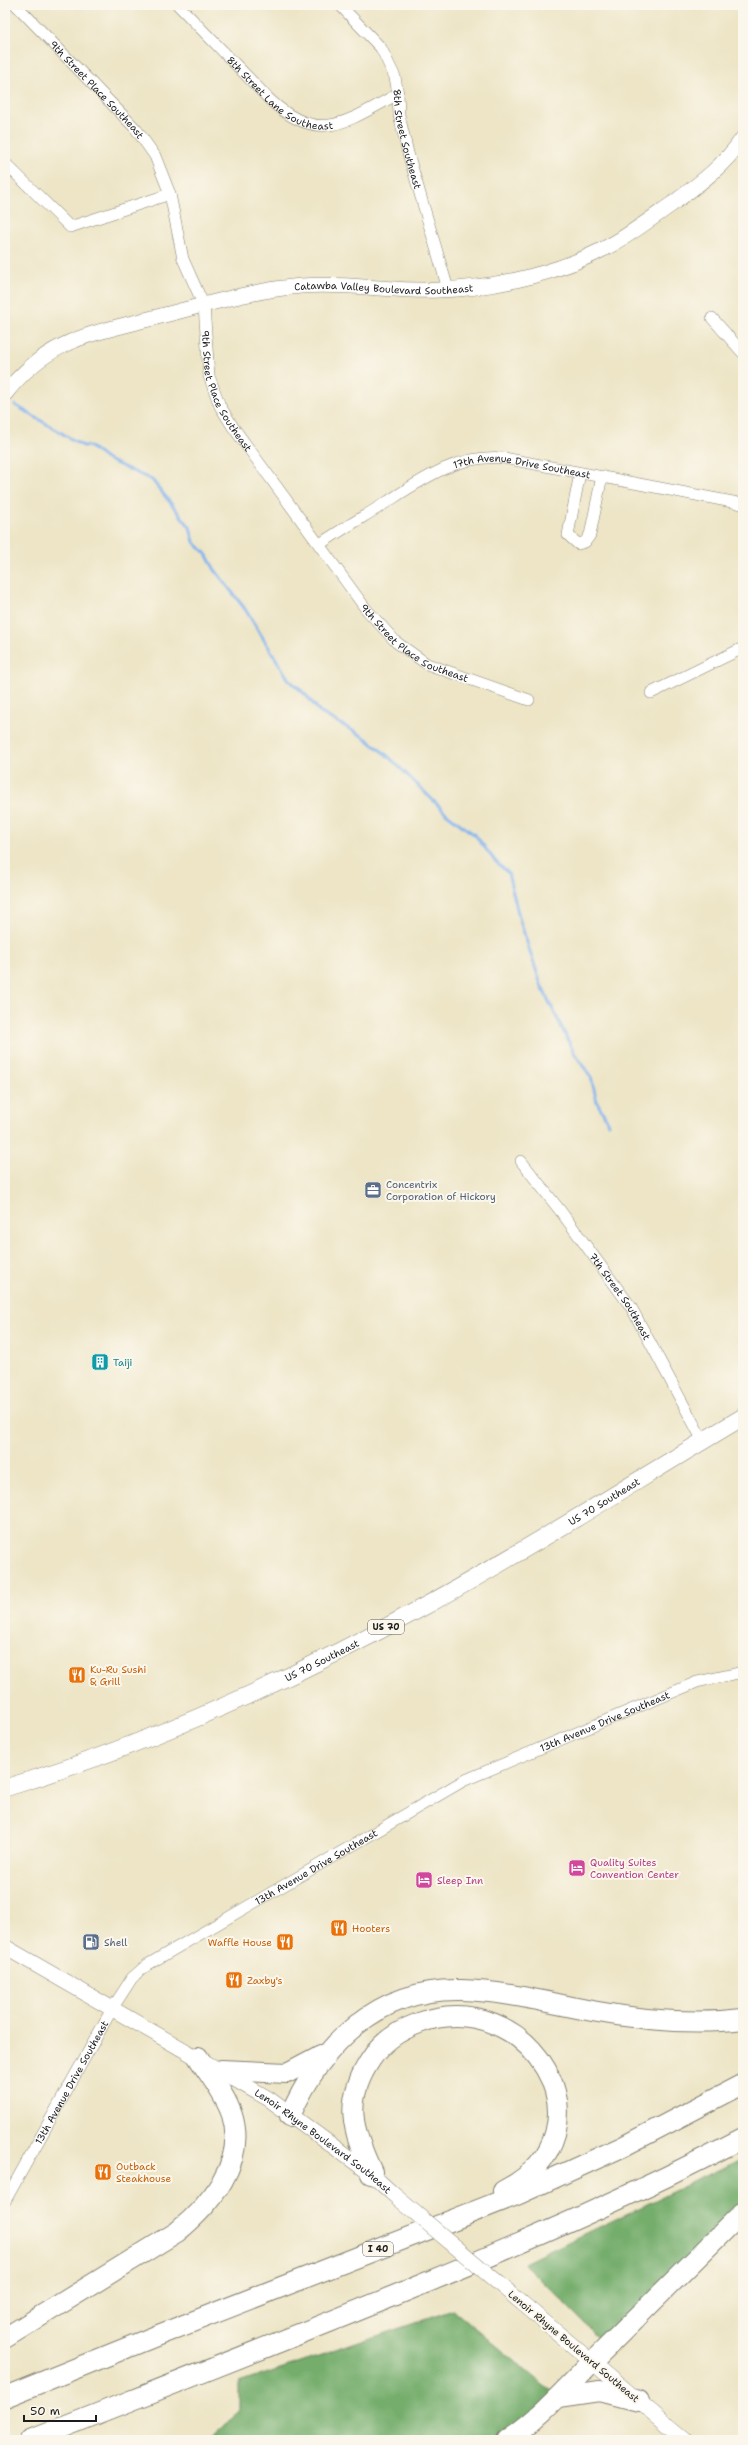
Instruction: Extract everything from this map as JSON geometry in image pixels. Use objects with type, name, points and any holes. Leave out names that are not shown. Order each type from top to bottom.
[{"type":"highway","points":[[221,2070],[287,2073],[312,2061],[336,2043],[361,2021],[384,2007],[422,1993],[449,1990],[498,1994],[645,2018],[699,2021],[743,2019]]},
{"type":"highway","points":[[370,2174],[372,2172],[362,2150],[352,2112],[357,2086],[373,2056],[398,2033],[431,2019],[467,2018],[482,2020],[504,2029],[533,2051],[550,2077],[559,2106],[556,2133],[543,2158],[524,2178],[452,2221]]},
{"type":"highway","points":[[290,2116],[311,2074],[336,2043]]},
{"type":"highway","points":[[5,2338],[177,2232],[195,2217],[213,2197],[229,2165],[234,2148],[234,2126],[228,2105],[198,2057]]},
{"type":"highway","name":"I 40","points":[[5,2397],[178,2327],[519,2194],[615,2150],[743,2084]]},
{"type":"highway","points":[[32,2440],[363,2308],[558,2228],[643,2189],[743,2138]]},
{"type":"highway","points":[[507,2440],[534,2420],[559,2397],[592,2362],[743,2212]]},
{"type":"highway","points":[[559,2397],[600,2391],[639,2401]]},
{"type":"main road","name":"Catawba Valley Boulevard Southeast","points":[[5,394],[30,367],[57,347],[92,333],[204,306],[272,290],[313,285],[448,289],[527,276],[597,252],[649,220],[703,181],[722,166],[743,138]]},
{"type":"main road","name":"US 70 Southeast","points":[[5,1788],[153,1736],[228,1705],[289,1676],[424,1607],[743,1417]]},
{"type":"main road","name":"Lenoir Rhyne Boulevard Southeast","points":[[5,1947],[269,2099],[370,2174],[685,2440]]},
{"type":"street","name":"9th Street Place Southeast","points":[[16,5],[136,130],[154,156],[170,194],[183,258],[204,306],[209,376],[220,406],[233,427],[320,544],[366,610],[405,649],[427,664],[529,700]]},
{"type":"street","name":"8th Street Lane Southeast","points":[[178,5],[270,100],[285,113],[302,123],[327,125],[339,124],[398,94]]},
{"type":"street","name":"8th Street Southeast","points":[[340,5],[381,48],[394,77],[398,94],[399,115],[408,152],[448,289]]},
{"type":"street","points":[[5,163],[70,227],[170,194]]},
{"type":"street","points":[[712,318],[743,354]]},
{"type":"street","name":"17th Avenue Drive Southeast","points":[[320,544],[427,476],[446,466],[468,459],[485,456],[504,458],[580,474],[602,476],[743,504]]},
{"type":"street","points":[[580,474],[568,535],[572,541],[578,544],[585,542],[590,535],[602,476]]},
{"type":"street","points":[[651,693],[743,648]]},
{"type":"street","name":"7th Street Southeast","points":[[521,1161],[562,1213],[628,1302],[703,1441]]},
{"type":"street","name":"13th Avenue Drive Southeast","points":[[5,2201],[112,2008],[132,1978],[147,1965],[463,1781],[697,1682],[743,1672]]},
{"type":"green space","points":[[743,2158],[743,2212],[603,2342],[524,2263]]},
{"type":"green space","points":[[453,2310],[559,2397],[507,2440],[211,2440],[239,2410],[239,2383]]},
{"type":"waterway","points":[[15,405],[83,446],[89,446],[106,459],[152,480],[190,527],[194,542],[206,554],[215,570],[245,609],[289,680],[305,694],[321,713],[364,737],[389,757],[447,814],[476,836],[495,861],[508,873],[520,921],[541,985],[573,1051],[591,1077],[597,1102],[609,1124]]},
{"type":"place","name":"Concentrix Corporation of Hickory","points":[[373,1190]]},
{"type":"place","name":"Taiji","points":[[100,1362]]},
{"type":"place","name":"Ku-Ru Sushi & Grill","points":[[77,1675]]},
{"type":"place","name":"Quality Suites Convention Center","points":[[577,1868]]},
{"type":"place","name":"Sleep Inn","points":[[424,1880]]},
{"type":"place","name":"Hooters","points":[[339,1928]]},
{"type":"place","name":"Shell","points":[[91,1942]]},
{"type":"place","name":"Waffle House","points":[[285,1942]]},
{"type":"place","name":"Zaxby's","points":[[234,1980]]},
{"type":"place","name":"Outback Steakhouse","points":[[103,2172]]}]
